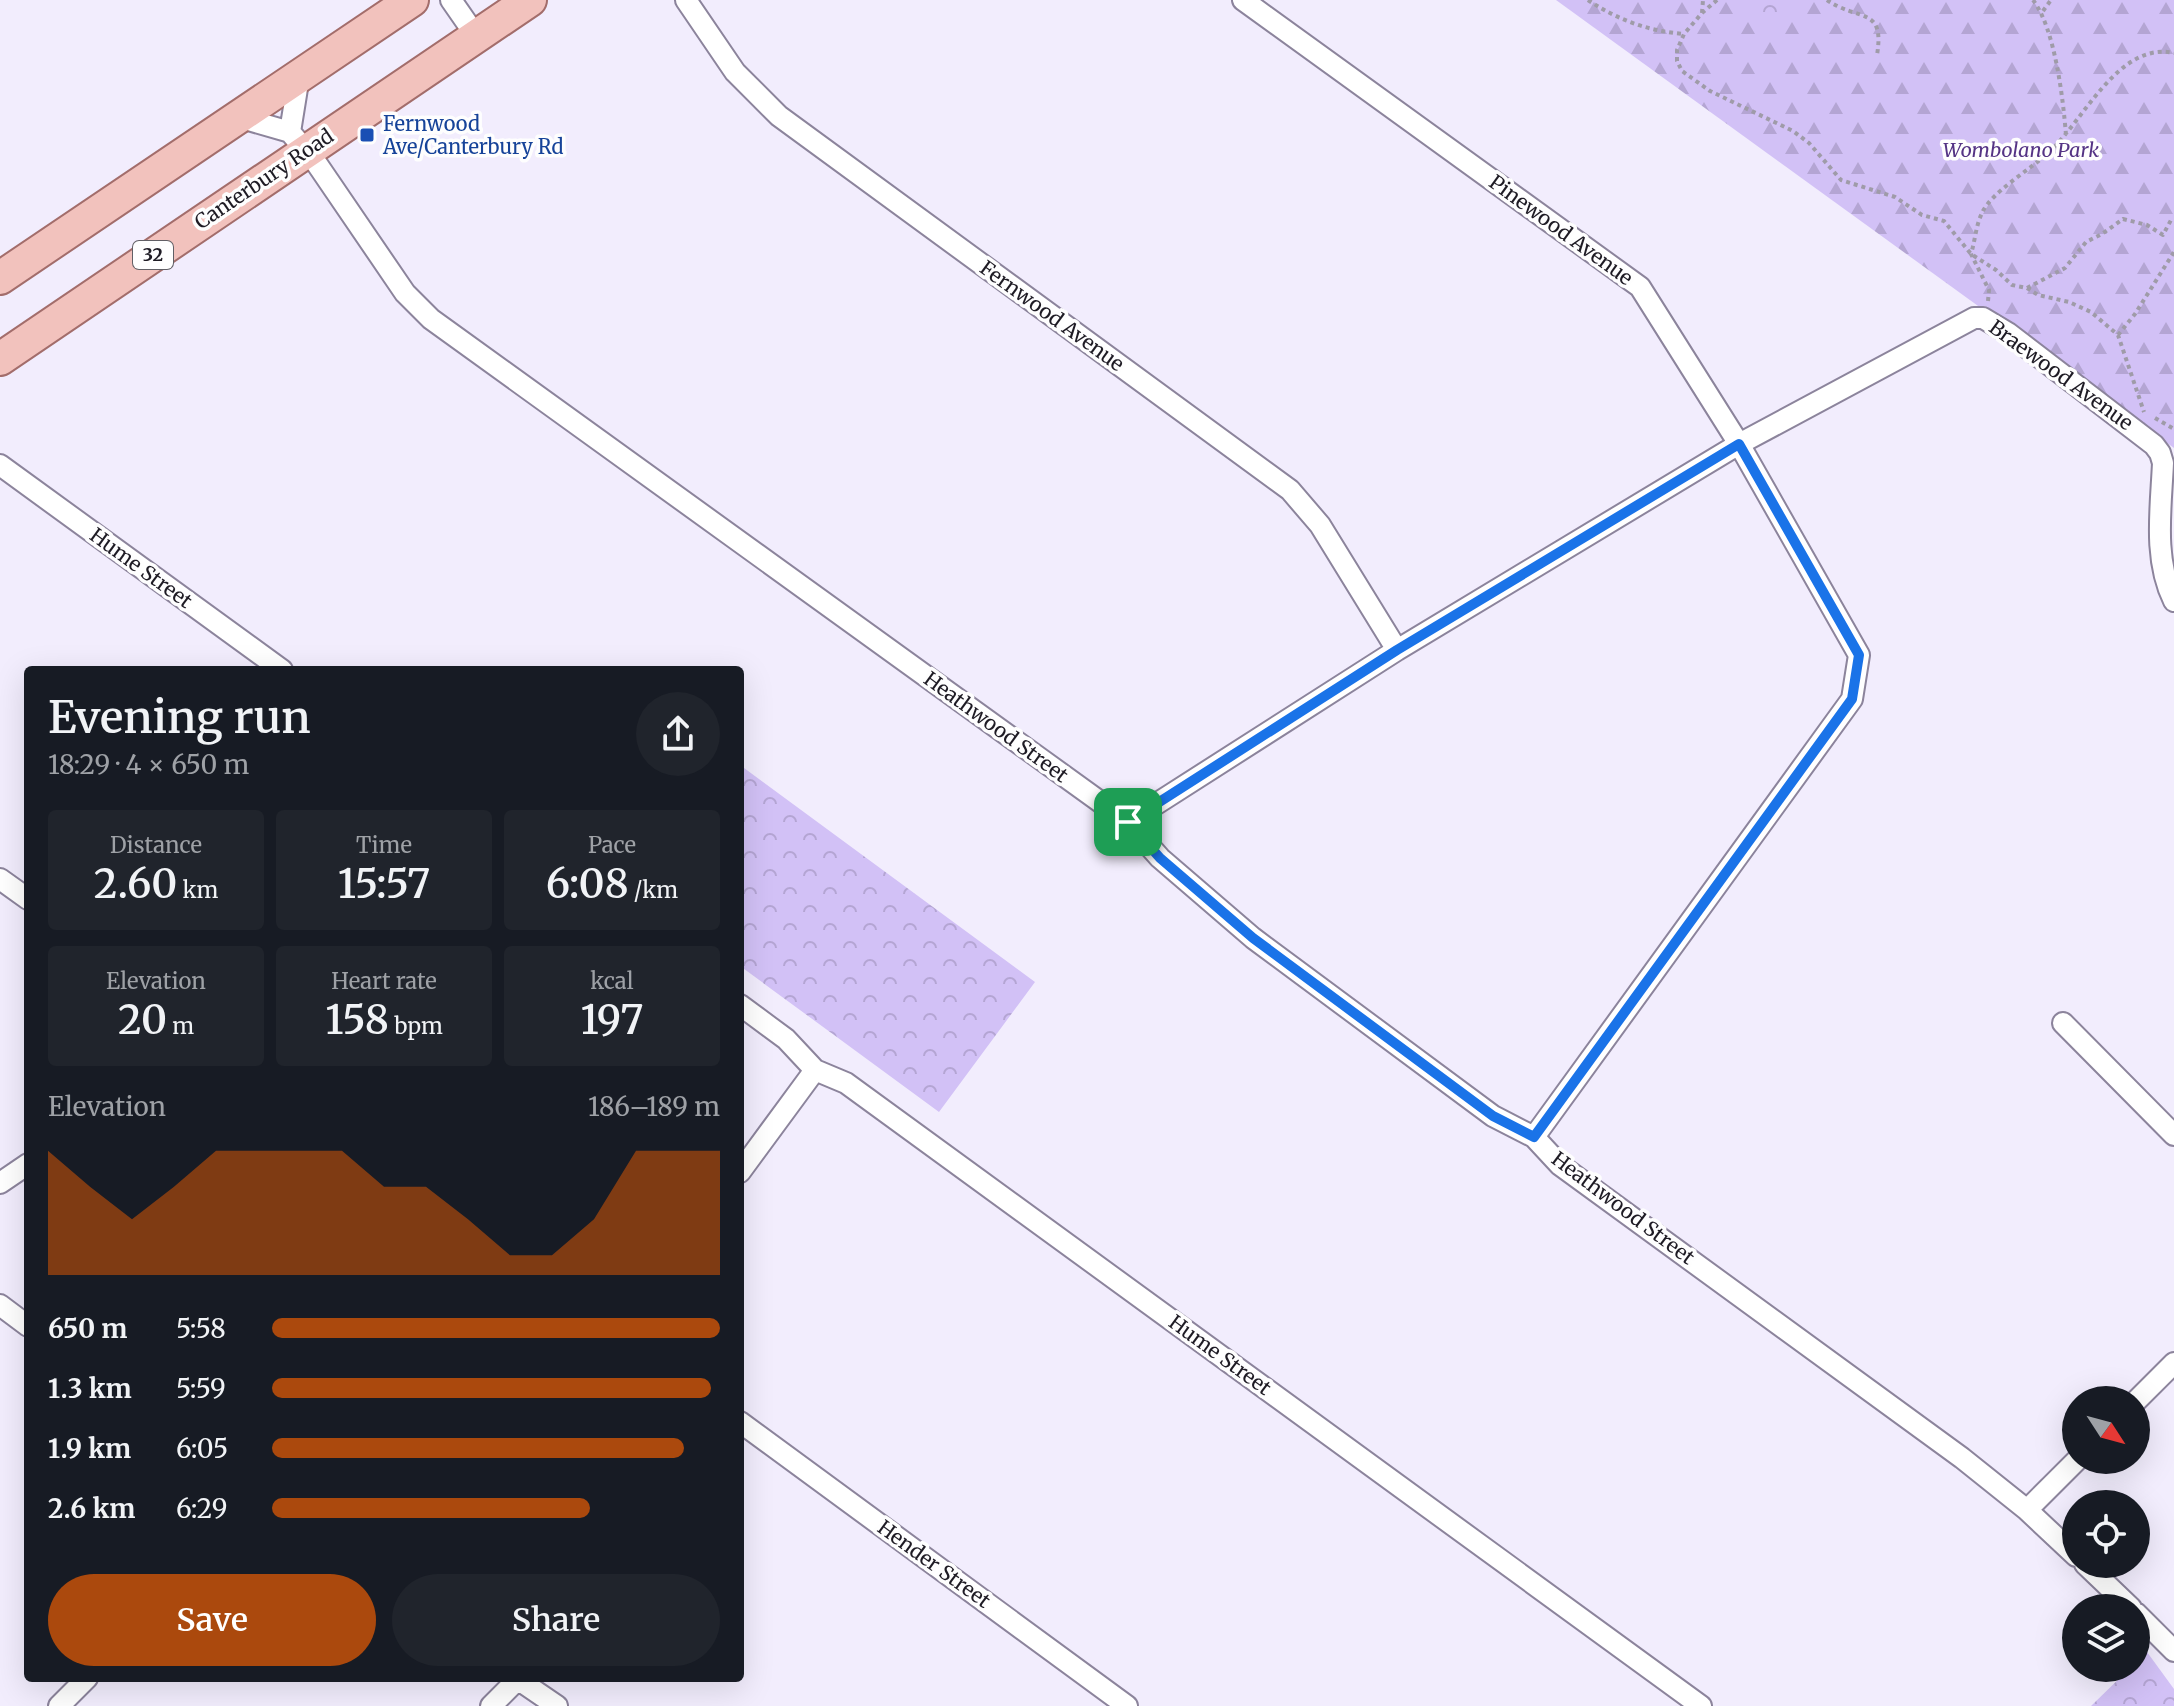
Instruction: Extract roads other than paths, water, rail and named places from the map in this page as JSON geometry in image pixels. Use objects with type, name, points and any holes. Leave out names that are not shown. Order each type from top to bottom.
[{"type":"main road","points":[[3,272],[412,0]]},
{"type":"main road","name":"Canterbury Road","points":[[0,359],[298,141],[476,36],[530,0]]},
{"type":"street","points":[[451,0],[476,36]]},
{"type":"street","name":"Fernwood Avenue","points":[[686,0],[735,72],[779,116],[1290,490],[1320,525],[1397,650]]},
{"type":"street","name":"Pinewood Avenue","points":[[1243,0],[1640,287],[1739,444],[1859,655],[1852,699],[1534,1137]]},
{"type":"street","points":[[238,117],[298,141],[299,76]]},
{"type":"street","name":"Heathwood Street","points":[[298,141],[405,293],[431,319],[1128,822],[1160,858],[1253,938],[1493,1116],[1534,1137],[1560,1165],[1962,1458],[2027,1510],[2062,1543]]},
{"type":"street","name":"Braewood Avenue","points":[[1128,822],[1397,650],[1739,444],[1974,318],[1983,318],[2008,333],[2154,445],[2160,453],[2163,463],[2162,562],[2174,601]]},
{"type":"street","name":"Hume Street","points":[[0,465],[276,666]]},
{"type":"street","points":[[0,879],[24,896]]},
{"type":"street","name":"Hume Street","points":[[744,1008],[786,1039],[815,1070],[846,1083],[1701,1706]]},
{"type":"street","points":[[2063,1023],[2174,1135]]},
{"type":"street","points":[[744,1167],[815,1070]]},
{"type":"street","points":[[0,1183],[24,1167]]},
{"type":"street","points":[[2,1309],[24,1323]]},
{"type":"street","points":[[2150,1387],[2174,1363]]},
{"type":"street","name":"Hender Street","points":[[744,1425],[1127,1706]]},
{"type":"street","points":[[2027,1510],[2063,1474]]},
{"type":"street","points":[[2100,1578],[2116,1594]]},
{"type":"street","points":[[2150,1627],[2174,1651]]},
{"type":"street","points":[[59,1706],[83,1682]]},
{"type":"street","points":[[491,1706],[514,1682]]},
{"type":"street","points":[[521,1682],[557,1706]]},
{"type":"place","name":"Fernwood Ave/Canterbury Rd","points":[[367,135]]},
{"type":"park label","name":"Wombolano Park","points":[[2021,150]]}]
